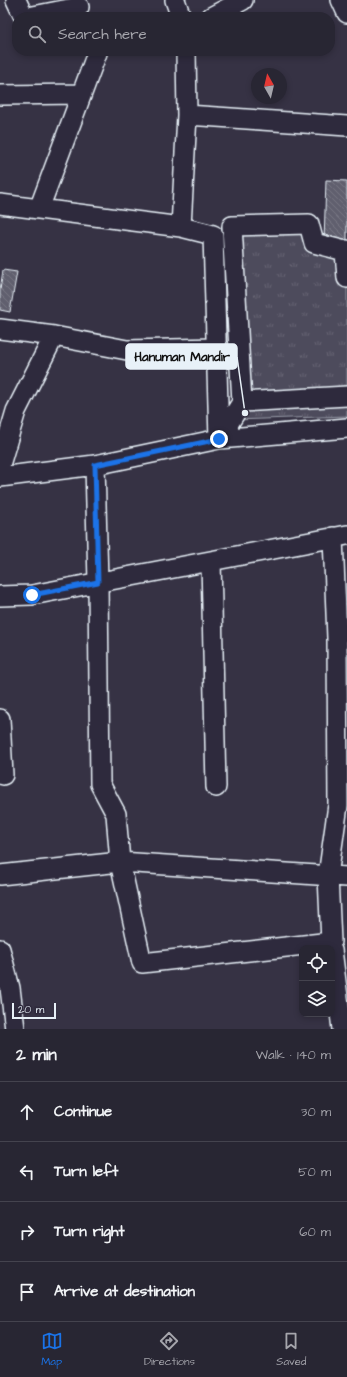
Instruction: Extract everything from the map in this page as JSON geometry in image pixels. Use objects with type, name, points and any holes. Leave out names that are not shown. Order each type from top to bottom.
[{"type":"street","points":[[16,0],[22,12]]},
{"type":"street","points":[[175,0],[179,12]]},
{"type":"street","points":[[220,12],[243,0]]},
{"type":"street","points":[[341,0],[347,13]]},
{"type":"street","points":[[60,12],[85,8]]},
{"type":"street","points":[[39,209],[96,56]]},
{"type":"street","points":[[181,227],[187,114],[186,56]]},
{"type":"street","points":[[0,95],[81,94]]},
{"type":"street","points":[[187,114],[347,126]]},
{"type":"street","points":[[0,204],[181,227],[213,235],[232,226],[309,224],[314,243],[346,251],[347,278]]},
{"type":"street","points":[[219,439],[242,402],[232,226]]},
{"type":"street","points":[[213,235],[219,439]]},
{"type":"street","points":[[0,329],[54,336],[126,350],[216,348]]},
{"type":"street","points":[[0,465],[16,411],[54,336]]},
{"type":"street","points":[[242,402],[347,396]]},
{"type":"street","points":[[0,477],[95,465],[219,439],[347,428]]},
{"type":"street","points":[[95,465],[100,784],[116,814],[120,862],[142,963],[299,950]]},
{"type":"street","points":[[0,596],[32,595],[340,536],[337,638],[338,805],[328,876],[332,945]]},
{"type":"street","points":[[211,561],[216,787]]},
{"type":"street","points":[[0,719],[3,775]]},
{"type":"street","points":[[0,875],[120,862],[347,877]]},
{"type":"street","points":[[0,950],[5,997],[15,1029]]},
{"type":"street","points":[[335,972],[342,1029]]},
{"type":"green space","points":[[227,217],[319,219],[318,240],[347,252],[347,416],[235,420]]},
{"type":"building","points":[[326,180],[347,181],[347,247],[324,242]]},
{"type":"building","points":[[3,270],[17,272],[10,312],[0,310],[0,290]]},
{"type":"place","name":"Hanuman Mandir","points":[[245,413]]},
{"type":"route","points":[[32,595],[98,582],[95,465],[219,439]]}]
